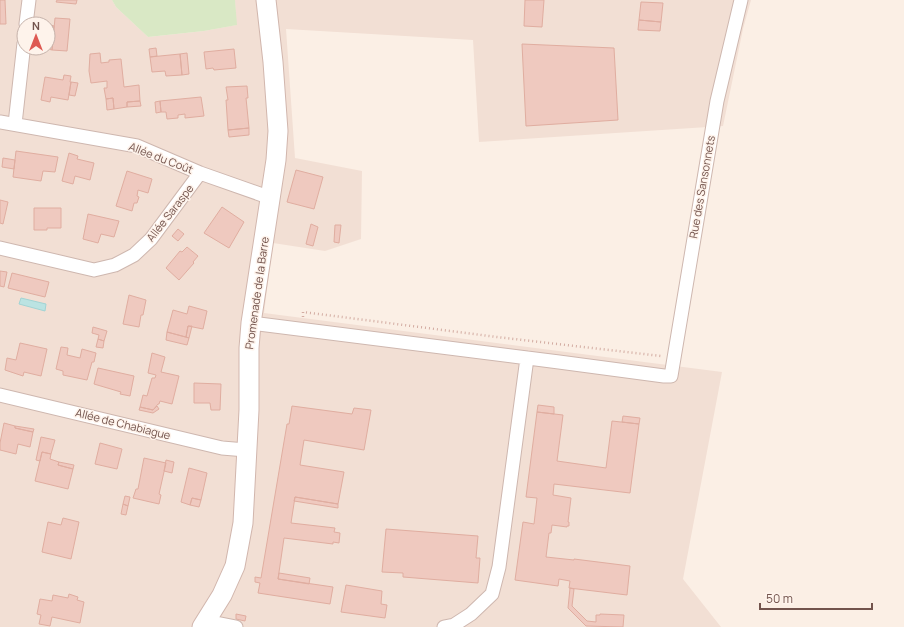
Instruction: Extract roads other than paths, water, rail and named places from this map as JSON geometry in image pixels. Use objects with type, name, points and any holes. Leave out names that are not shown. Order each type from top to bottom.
[{"type":"main road","name":"Promenade de la Barre","points":[[204,624],[222,595],[235,566],[243,523],[249,410],[249,348],[276,160],[278,120],[274,62],[266,0]]},
{"type":"street","points":[[27,16],[29,0]]},
{"type":"street","name":"Rue des Sansonnets","points":[[527,358],[666,376],[717,101],[741,0]]},
{"type":"street","points":[[15,124],[23,56]]},
{"type":"street","name":"Allée du Coût","points":[[0,122],[137,146],[200,173],[271,198]]},
{"type":"street","name":"Allée Saraspe","points":[[0,248],[94,270],[116,265],[134,255],[151,239],[200,173]]},
{"type":"street","points":[[252,323],[527,358],[499,567],[492,594],[466,617],[454,625],[444,627]]},
{"type":"street","name":"Allée de Chabiague","points":[[0,395],[222,448],[246,450]]},
{"type":"street","points":[[204,624],[236,627]]},
{"type":"water","points":[[21,298],[46,304],[45,311],[19,304]]}]
